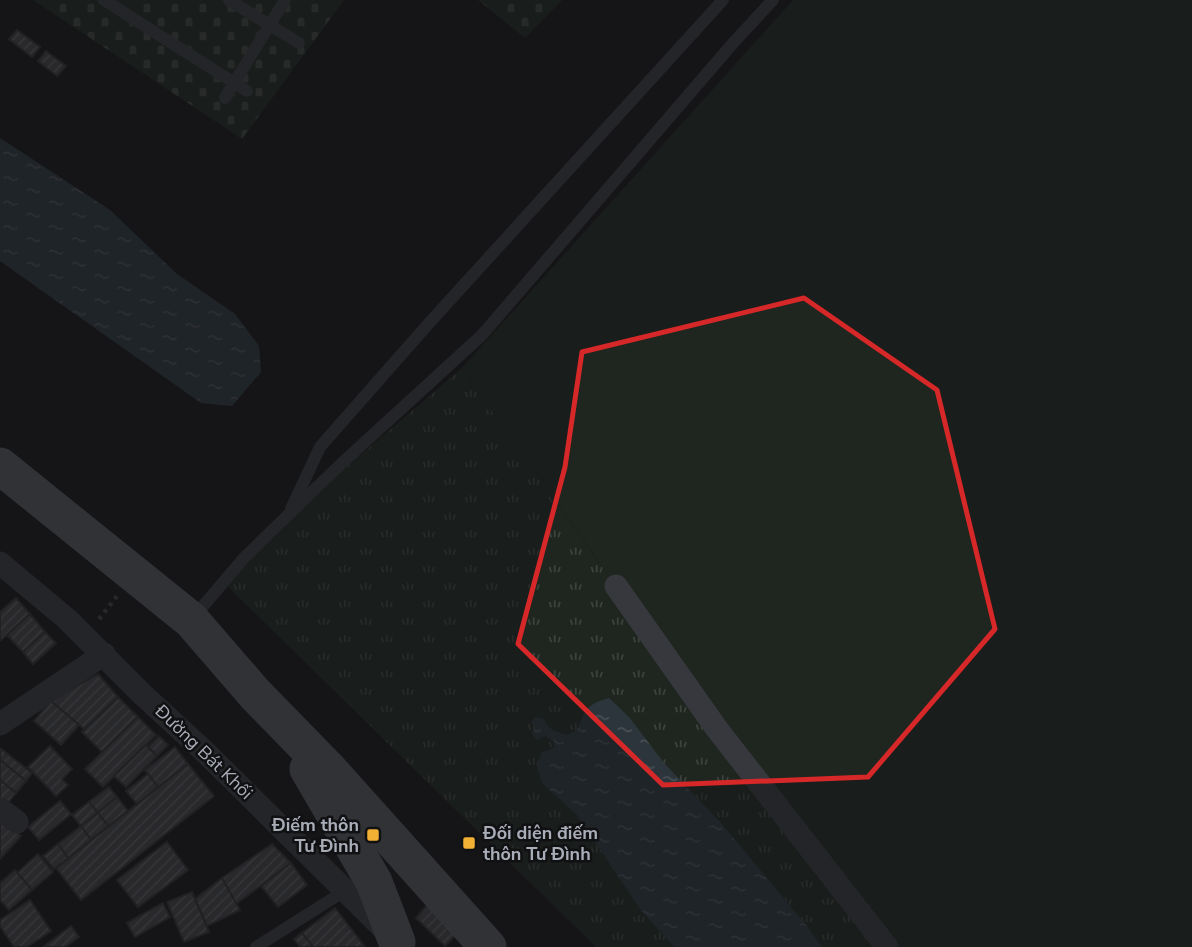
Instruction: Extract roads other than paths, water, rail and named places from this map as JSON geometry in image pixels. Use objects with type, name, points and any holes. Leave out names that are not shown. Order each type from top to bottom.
[{"type":"main road","points":[[0,466],[191,620],[488,947]]},
{"type":"main road","points":[[256,694],[298,752],[373,882],[400,944]]},
{"type":"street","name":"Đường Bát Khối","points":[[0,563],[104,654],[400,944]]},
{"type":"street","points":[[616,586],[717,729],[887,947]]},
{"type":"street","points":[[0,724],[104,654]]},
{"type":"lane","points":[[104,0],[247,91]]},
{"type":"lane","points":[[229,0],[299,43]]},
{"type":"lane","points":[[225,98],[285,0]]},
{"type":"lane","points":[[191,620],[244,558],[341,464],[482,335],[773,0]]},
{"type":"lane","points":[[288,516],[320,447],[719,2]]},
{"type":"lane","points":[[256,947],[346,890]]},
{"type":"water","points":[[0,138],[110,210],[177,274],[235,314],[259,346],[261,372],[232,406],[201,403],[0,261]]},
{"type":"water","points":[[609,698],[629,717],[664,763],[721,823],[822,947],[674,947],[640,909],[577,815],[542,783],[537,766],[542,752],[554,748],[554,741],[545,736],[536,740],[532,733],[535,728],[531,722],[535,717],[544,719],[556,732],[567,735],[577,730],[591,705]]},
{"type":"place","name":"Điếm thôn Tư Đình","points":[[373,835]]},
{"type":"place","name":"Đối diện điếm thôn Tư Đình","points":[[469,843]]}]
